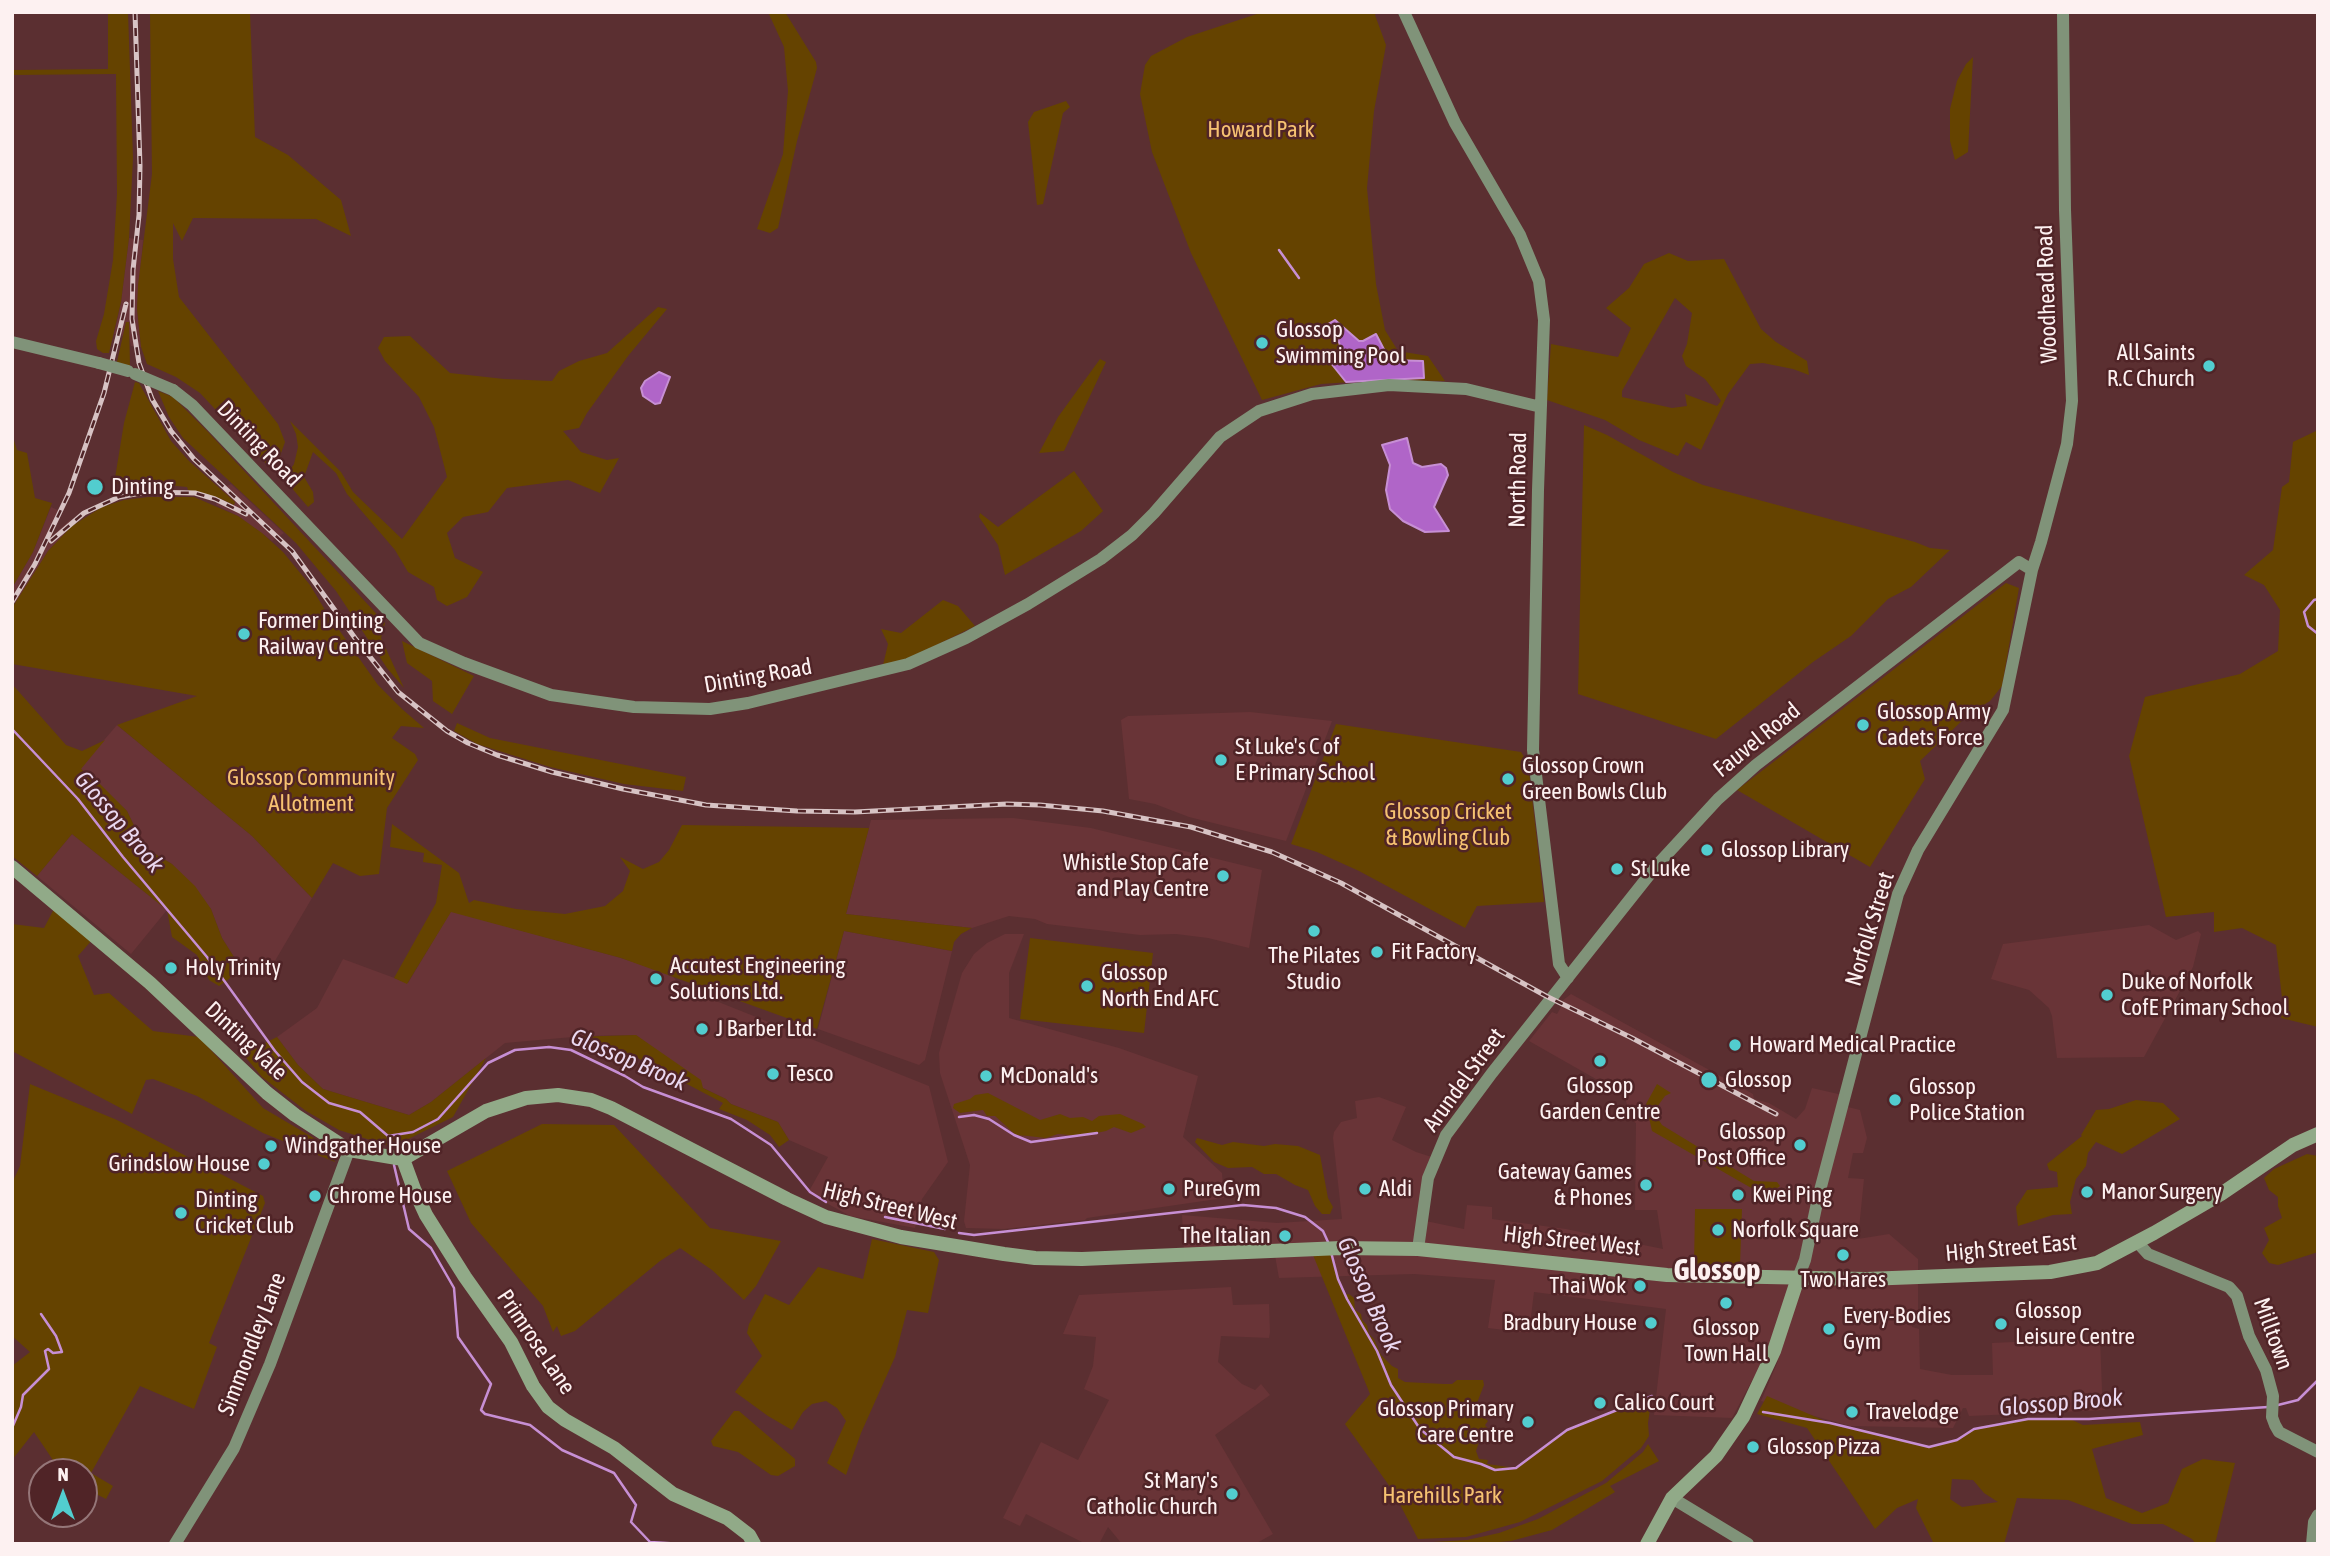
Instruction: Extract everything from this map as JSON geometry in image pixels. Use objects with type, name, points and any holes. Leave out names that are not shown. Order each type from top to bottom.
[{"type":"main road","name":"Dinting Vale","points":[[12,867],[150,982],[267,1093],[295,1115],[349,1150],[403,1159]]},
{"type":"main road","name":"High Street West","points":[[403,1159],[498,1106],[545,1096],[574,1097],[611,1108],[802,1207],[834,1219],[901,1237],[1014,1255],[1054,1259],[1341,1248],[1419,1249],[1667,1275],[1798,1278]]},
{"type":"main road","name":"High Street East","points":[[1798,1278],[1913,1278],[2050,1272],[2097,1263],[2221,1194],[2293,1145],[2318,1134]]},
{"type":"main road","name":"Primrose Lane","points":[[403,1159],[426,1216],[511,1342],[533,1386],[548,1407],[614,1448],[673,1494],[727,1518],[749,1535],[754,1544]]},
{"type":"main road","points":[[1647,1544],[1672,1498],[1716,1456],[1743,1417],[1774,1351],[1798,1278]]},
{"type":"street","name":"North Road","points":[[1404,12],[1455,122],[1520,235],[1539,281],[1544,320],[1534,750],[1559,964],[1564,984]]},
{"type":"street","name":"Woodhead Road","points":[[2032,570],[2067,444],[2071,401],[2063,12]]},
{"type":"street","name":"Dinting Road","points":[[12,342],[99,363],[173,390],[192,405],[419,643],[464,663],[551,695],[634,707],[710,709],[748,704],[908,664],[965,638],[1039,598],[1101,559],[1132,535],[1154,513],[1220,437],[1259,411],[1312,394],[1390,385],[1466,388],[1541,407]]},
{"type":"street","name":"Fauvel Road","points":[[1564,984],[1658,864],[1718,799],[1756,765],[2019,562],[2032,570]]},
{"type":"street","name":"Norfolk Street","points":[[1798,1278],[1898,894],[1918,850],[2003,710],[2032,570]]},
{"type":"street","name":"Arundel Street","points":[[1419,1249],[1428,1178],[1446,1135],[1564,984]]},
{"type":"street","name":"Simmondley Lane","points":[[175,1544],[234,1448],[270,1364],[349,1150]]},
{"type":"street","name":"Milltown","points":[[2138,1242],[2141,1249],[2148,1254],[2229,1287],[2237,1296],[2249,1336],[2266,1370],[2273,1396],[2272,1412],[2279,1432],[2318,1452]]},
{"type":"street","points":[[1672,1498],[1748,1544]]},
{"type":"street","points":[[2312,1544],[2314,1522],[2318,1515]]},
{"type":"shaded area","points":[[129,238],[143,240],[137,309],[141,347],[131,346],[126,322],[123,336],[114,334]]},
{"type":"shaded area","points":[[1335,320],[1359,341],[1376,334],[1389,359],[1423,361],[1424,378],[1346,382],[1330,362],[1341,357],[1342,352],[1338,339],[1328,324]]},
{"type":"shaded area","points":[[659,372],[670,377],[660,403],[655,404],[643,396],[641,388],[645,381]]},
{"type":"shaded area","points":[[1407,438],[1413,463],[1422,467],[1441,464],[1446,468],[1448,475],[1434,507],[1449,531],[1425,532],[1403,521],[1390,509],[1386,490],[1390,465],[1382,445]]},
{"type":"shaded area","points":[[231,484],[284,533],[272,541],[238,516],[216,505],[219,498],[234,505],[235,502],[221,489]]},
{"type":"shaded area","points":[[51,507],[62,512],[51,537],[70,520],[74,524],[48,551],[17,601],[12,597],[12,588],[33,552]]},
{"type":"shaded area","name":"St Luke's C of E Primary School","points":[[1250,712],[1332,721],[1286,841],[1129,799],[1121,720],[1128,716]]},
{"type":"shaded area","points":[[117,725],[252,836],[312,898],[269,971],[234,973],[239,965],[222,938],[211,909],[172,864],[145,848],[127,811],[80,768]]},
{"type":"shaded area","points":[[1013,818],[1091,828],[1262,870],[1249,948],[1208,938],[1176,934],[1140,935],[1047,924],[1035,919],[1009,916],[972,928],[846,914],[871,820]]},
{"type":"shaded area","points":[[72,834],[167,910],[131,954],[37,876]]},
{"type":"shaded area","points":[[451,911],[621,958],[672,975],[681,987],[929,1086],[948,1162],[922,1199],[915,1228],[850,1216],[808,1193],[828,1157],[789,1140],[778,1122],[731,1104],[703,1088],[636,1035],[584,1036],[505,1043],[431,1102],[409,1115],[323,1089],[298,1065],[277,1037],[317,1008],[343,959],[408,983]]},
{"type":"shaded area","name":"Duke of Norfolk CofE Primary School","points":[[2149,925],[2176,940],[2198,931],[2201,934],[2193,967],[2144,1057],[2057,1058],[2049,1008],[2029,990],[1991,979],[2003,944]]},
{"type":"shaded area","points":[[844,931],[952,951],[925,1060],[919,1065],[818,1029]]},
{"type":"shaded area","points":[[1005,934],[1024,934],[1009,973],[1009,1018],[1119,1048],[1198,1076],[1183,1137],[1222,1173],[1224,1198],[1085,1220],[1004,1229],[966,1228],[964,1221],[970,1165],[940,1073],[939,1053],[962,973],[974,954],[987,943]]},
{"type":"shaded area","points":[[1571,994],[1753,1094],[1754,1099],[1769,1103],[1796,1119],[1805,1109],[1812,1088],[1847,1096],[1844,1106],[1860,1110],[1867,1138],[1863,1153],[1853,1153],[1848,1178],[1864,1179],[1858,1239],[1889,1234],[1918,1259],[1918,1310],[1911,1311],[1912,1327],[1919,1329],[1920,1369],[1952,1375],[1993,1375],[1992,1343],[2100,1338],[2105,1410],[1969,1416],[1966,1408],[1963,1408],[1953,1428],[1850,1426],[1761,1401],[1778,1361],[1765,1356],[1732,1418],[1654,1415],[1666,1309],[1534,1292],[1529,1333],[1488,1328],[1495,1280],[1414,1274],[1279,1278],[1274,1250],[1184,1252],[1182,1215],[1277,1223],[1342,1219],[1334,1132],[1341,1122],[1357,1118],[1355,1101],[1379,1097],[1406,1107],[1392,1140],[1435,1158],[1421,1220],[1464,1229],[1467,1205],[1492,1207],[1492,1219],[1566,1229],[1663,1249],[1657,1210],[1635,1210],[1636,1123],[1628,1118],[1630,1114],[1624,1095],[1529,1041],[1552,1012],[1557,1014],[1564,1002],[1562,1001]]},
{"type":"shaded area","points":[[1231,1287],[1233,1305],[1269,1304],[1269,1338],[1221,1336],[1218,1362],[1242,1384],[1255,1390],[1261,1384],[1270,1395],[1215,1435],[1273,1534],[1255,1544],[1122,1544],[1108,1527],[1099,1544],[1086,1544],[1026,1514],[1020,1526],[1003,1518],[1041,1442],[1078,1460],[1109,1400],[1084,1389],[1093,1366],[1096,1337],[1063,1334],[1079,1295]]},
{"type":"green space","points":[[108,12],[128,12],[133,158],[129,238],[121,302],[109,353],[103,353],[97,349],[96,341],[104,314],[113,260],[117,194],[116,74],[12,75],[12,70],[108,69]]},
{"type":"green space","points":[[150,12],[250,12],[255,137],[288,155],[341,200],[351,236],[316,219],[193,218],[182,241],[173,223],[173,259],[179,297],[278,424],[285,442],[280,456],[270,468],[200,393],[176,377],[147,364],[141,347],[137,309],[138,285],[152,174]]},
{"type":"green space","points":[[768,12],[785,12],[816,62],[817,68],[797,141],[778,228],[770,233],[757,229],[783,154],[788,91],[784,47]]},
{"type":"green space","name":"Howard Park","points":[[1263,12],[1377,12],[1375,15],[1386,45],[1374,111],[1367,188],[1376,284],[1385,330],[1398,351],[1428,356],[1445,381],[1379,380],[1321,384],[1262,400],[1191,253],[1152,152],[1140,94],[1145,65],[1151,56],[1187,37]]},
{"type":"green space","points":[[1973,57],[1968,152],[1955,160],[1950,141],[1950,109],[1957,81]]},
{"type":"green space","points":[[1066,101],[1070,107],[1063,113],[1043,204],[1037,205],[1028,122],[1034,112]]},
{"type":"green space","points":[[1669,253],[1688,261],[1724,259],[1761,329],[1776,342],[1807,361],[1809,375],[1763,363],[1750,364],[1728,394],[1701,450],[1686,442],[1678,456],[1639,440],[1605,420],[1547,400],[1551,344],[1618,357],[1631,328],[1606,308],[1629,288],[1644,264]],"holes":[[[1675,298],[1692,313],[1687,344],[1682,356],[1686,366],[1705,379],[1715,392],[1721,401],[1717,406],[1685,394],[1687,406],[1672,408],[1622,397],[1622,391]]]},
{"type":"green space","points":[[658,307],[667,309],[628,356],[579,428],[563,431],[581,452],[607,460],[619,458],[600,493],[568,480],[507,488],[488,512],[463,517],[447,533],[455,558],[483,572],[467,597],[447,606],[437,600],[434,587],[408,572],[395,550],[347,494],[336,473],[313,452],[304,477],[313,492],[314,502],[308,507],[284,479],[294,464],[298,447],[290,421],[341,472],[353,492],[402,539],[447,477],[434,427],[419,397],[385,361],[378,348],[384,337],[410,336],[450,373],[552,381],[559,371],[579,361],[607,353]]},
{"type":"green space","points":[[126,322],[129,322],[130,366],[117,362]]},
{"type":"green space","points":[[1100,359],[1106,362],[1064,451],[1039,453],[1058,417]]},
{"type":"green space","points":[[135,382],[139,383],[171,441],[235,502],[234,505],[188,490],[187,487],[167,485],[125,489],[124,483],[114,484],[124,423]]},
{"type":"green space","points":[[158,391],[173,397],[208,432],[385,623],[381,638],[404,688],[387,668],[336,591],[296,543],[183,438],[169,417]]},
{"type":"green space","points":[[1584,425],[1703,485],[1930,548],[1950,550],[1911,587],[1888,599],[1851,636],[1813,662],[1716,739],[1578,694]]},
{"type":"green space","points":[[2318,430],[2318,1027],[2281,1018],[2283,1007],[2276,945],[2242,928],[2214,932],[2214,912],[2166,917],[2129,756],[2145,697],[2240,674],[2278,651],[2280,610],[2264,585],[2244,575],[2273,550],[2282,487],[2289,482],[2293,442]]},
{"type":"green space","points":[[12,434],[17,450],[27,453],[35,498],[52,503],[33,552],[12,588]]},
{"type":"green space","points":[[1074,471],[1103,511],[1081,531],[1005,575],[998,545],[979,517],[980,513],[998,527]]},
{"type":"green space","name":"Glossop Community Allotment","points":[[194,497],[238,516],[262,533],[283,552],[310,585],[378,685],[424,728],[401,726],[392,738],[415,754],[418,760],[387,808],[379,874],[360,876],[333,863],[312,898],[252,836],[117,725],[197,696],[12,664],[12,608],[48,551],[72,526],[102,507],[124,500]]},
{"type":"green space","points":[[2006,583],[2019,588],[2002,686],[1990,701],[1969,714],[1920,761],[1925,779],[1870,867],[1737,790]]},
{"type":"green space","points":[[943,600],[958,606],[975,626],[908,659],[883,665],[888,644],[881,629],[901,633]]},
{"type":"green space","points":[[402,641],[474,676],[452,714],[433,701],[432,681],[407,663]]},
{"type":"green space","points":[[12,684],[66,745],[82,751],[105,740],[81,769],[127,811],[145,848],[172,864],[195,886],[211,909],[222,938],[239,965],[229,979],[219,986],[209,980],[197,955],[172,937],[167,910],[72,834],[37,876],[12,856]]},
{"type":"green space","points":[[457,723],[490,738],[686,777],[683,791],[624,784],[550,767],[477,744],[454,731]]},
{"type":"green space","name":"Glossop Cricket & Bowling Club","points":[[1336,724],[1521,752],[1528,763],[1544,902],[1477,906],[1465,928],[1359,871],[1317,852],[1291,844]]},
{"type":"green space","points":[[392,824],[459,873],[469,903],[474,900],[516,909],[565,914],[605,906],[623,891],[630,871],[620,857],[643,869],[659,862],[669,850],[682,825],[869,828],[846,914],[972,928],[954,942],[952,951],[844,931],[817,1029],[621,958],[451,912],[407,984],[394,978],[436,903],[442,865],[423,862],[424,853],[390,847]]},
{"type":"green space","points":[[55,907],[93,939],[78,956],[94,995],[109,993],[153,1031],[199,1037],[263,1108],[329,1147],[335,1162],[263,1133],[197,1096],[153,1079],[146,1080],[132,1114],[12,1051],[12,924],[44,928]]},
{"type":"green space","name":"Glossop North End AFC","points":[[1030,938],[1153,953],[1144,1033],[1020,1019]]},
{"type":"green space","points":[[636,1035],[701,1080],[703,1088],[731,1104],[778,1122],[789,1140],[779,1147],[770,1135],[747,1120],[719,1109],[723,1103],[628,1053],[600,1055],[570,1037]]},
{"type":"green space","points":[[277,1037],[298,1065],[323,1089],[409,1115],[431,1102],[486,1058],[453,1117],[392,1147],[339,1130],[306,1111],[262,1077],[243,1054]]},
{"type":"green space","points":[[30,1084],[117,1120],[263,1196],[265,1203],[209,1343],[217,1347],[194,1409],[140,1386],[98,1461],[98,1458],[52,1458],[34,1432],[12,1460],[12,1366],[30,1352],[12,1336],[12,1183],[20,1166]]},
{"type":"green space","points":[[1657,1084],[1671,1093],[1665,1096],[1657,1107],[1658,1119],[1662,1125],[1754,1181],[1777,1182],[1780,1186],[1767,1196],[1760,1193],[1652,1131],[1646,1104]]},
{"type":"green space","points":[[988,1093],[1040,1120],[1060,1114],[1092,1121],[1099,1116],[1120,1114],[1146,1127],[1131,1133],[1114,1127],[1081,1136],[1058,1134],[1046,1138],[1016,1135],[995,1116],[987,1116],[983,1110],[960,1113],[953,1108],[954,1104],[975,1095]]},
{"type":"green space","points":[[2136,1100],[2163,1103],[2180,1119],[2122,1154],[2096,1142],[2088,1153],[2086,1166],[2076,1179],[2070,1202],[2072,1214],[2053,1215],[2018,1226],[2016,1207],[2027,1190],[2058,1187],[2057,1172],[2049,1170],[2047,1164],[2082,1136],[2096,1110],[2109,1109]]},
{"type":"green space","points":[[542,1124],[614,1125],[710,1228],[781,1241],[756,1286],[744,1300],[712,1270],[680,1248],[660,1261],[575,1331],[561,1336],[557,1326],[553,1332],[543,1306],[471,1223],[447,1171]]},
{"type":"green space","points":[[1197,1138],[1222,1145],[1233,1142],[1298,1146],[1320,1155],[1328,1198],[1333,1207],[1330,1214],[1322,1214],[1308,1190],[1276,1174],[1264,1174],[1252,1167],[1228,1168],[1214,1162],[1195,1142]]},
{"type":"green space","points":[[2307,1154],[2318,1156],[2318,1252],[2278,1265],[2269,1263],[2262,1253],[2269,1240],[2264,1228],[2282,1218],[2278,1197],[2269,1190],[2264,1178],[2274,1169]]},
{"type":"green space","name":"Norfolk Square","points":[[1695,1209],[1742,1209],[1740,1265],[1694,1265]]},
{"type":"green space","points":[[872,1239],[934,1252],[939,1260],[928,1313],[907,1310],[895,1357],[861,1433],[846,1475],[827,1463],[846,1421],[837,1408],[826,1401],[812,1404],[803,1412],[792,1430],[735,1392],[762,1356],[747,1333],[765,1294],[789,1305],[818,1267],[863,1279]]},
{"type":"green space","name":"Harehills Park","points":[[1331,1254],[1345,1295],[1349,1294],[1354,1298],[1355,1310],[1361,1314],[1381,1355],[1398,1369],[1398,1378],[1405,1382],[1444,1384],[1452,1384],[1457,1380],[1483,1380],[1484,1385],[1477,1403],[1479,1413],[1488,1421],[1485,1425],[1489,1430],[1486,1438],[1479,1442],[1476,1451],[1479,1459],[1488,1460],[1487,1464],[1516,1468],[1567,1430],[1652,1396],[1649,1436],[1641,1448],[1602,1481],[1520,1522],[1466,1537],[1418,1539],[1393,1491],[1345,1424],[1370,1394],[1313,1255]]},
{"type":"green space","points":[[1767,1396],[1830,1423],[1929,1447],[1957,1440],[1974,1429],[2028,1419],[2070,1419],[2083,1425],[2140,1422],[2143,1435],[2092,1449],[2106,1498],[2142,1513],[2168,1503],[2182,1469],[2203,1459],[2235,1463],[2215,1544],[2196,1544],[2192,1539],[2163,1524],[2132,1524],[2068,1500],[2017,1498],[2004,1544],[1934,1544],[1916,1508],[1918,1499],[1897,1508],[1875,1529],[1807,1428],[1757,1414]],"holes":[[[1952,1479],[1973,1480],[1984,1493],[1998,1502],[1962,1507],[1950,1499]]]},
{"type":"green space","points":[[734,1411],[739,1411],[795,1459],[795,1466],[778,1476],[771,1475],[738,1452],[713,1446],[711,1441]]},
{"type":"green space","points":[[1648,1444],[1659,1461],[1610,1486],[1615,1492],[1552,1530],[1511,1541],[1477,1544],[1433,1542],[1467,1540],[1499,1533],[1538,1519],[1606,1483],[1643,1452]]},
{"type":"green space","points":[[98,1477],[113,1486],[106,1499],[98,1495]]},
{"type":"waterway","points":[[1279,250],[1299,278]]},
{"type":"waterway","points":[[2318,599],[2304,612],[2308,626],[2318,634]]},
{"type":"waterway","name":"Glossop Brook","points":[[12,729],[78,799],[207,957],[275,1051],[302,1082],[329,1103],[360,1112],[388,1136],[413,1132],[438,1119],[488,1063],[515,1050],[549,1047],[571,1050],[643,1087],[731,1119],[771,1145],[810,1192],[826,1202]]},
{"type":"waterway","points":[[959,1117],[974,1115],[989,1119],[1031,1142],[1097,1133]]},
{"type":"waterway","points":[[388,1137],[391,1150]]},
{"type":"waterway","points":[[394,1165],[409,1229],[431,1248],[454,1288],[458,1337],[491,1384],[481,1410],[485,1414],[530,1425],[562,1450],[614,1473],[636,1505],[631,1522],[650,1542],[683,1544]]},
{"type":"waterway","name":"Glossop Brook","points":[[959,1233],[974,1235],[1243,1205],[1276,1208],[1305,1217],[1323,1231],[1328,1242]]},
{"type":"waterway","name":"Glossop Brook","points":[[885,1217],[945,1229]]},
{"type":"waterway","name":"Glossop Brook","points":[[1331,1252],[1347,1299],[1377,1351],[1391,1385],[1420,1429],[1454,1457],[1495,1470],[1516,1468],[1567,1430],[1652,1396]]},
{"type":"waterway","points":[[12,1428],[23,1395],[49,1369],[45,1351],[48,1349],[53,1353],[62,1352],[56,1336],[41,1314]]},
{"type":"waterway","name":"Glossop Brook","points":[[2278,1405],[2298,1400],[2318,1380]]},
{"type":"waterway","name":"Glossop Brook","points":[[1763,1412],[1830,1423],[1929,1447],[1957,1440],[1974,1429],[2028,1419],[2089,1419],[2268,1407]]},
{"type":"railway","points":[[135,12],[140,166],[132,319],[139,363],[152,399],[171,431],[194,459],[292,551],[398,692],[447,731],[497,755],[552,772],[706,805],[855,812],[1007,804],[1040,805],[1103,811],[1191,827],[1272,852],[1341,883],[1546,996],[1776,1114]]},
{"type":"railway","points":[[12,602],[35,564],[69,493],[104,393],[126,304]]},
{"type":"railway","points":[[51,541],[84,513],[119,497],[146,492],[195,493],[246,514]]},
{"type":"place","name":"Glossop Swimming Pool","points":[[1262,343]]},
{"type":"place","name":"All Saints R.C Church","points":[[2209,366]]},
{"type":"place","name":"Dinting","points":[[95,487]]},
{"type":"place","name":"Former Dinting Railway Centre","points":[[244,634]]},
{"type":"place","name":"Glossop Army Cadets Force","points":[[1863,725]]},
{"type":"place","name":"St Luke's C of E Primary School","points":[[1221,760]]},
{"type":"place","name":"Glossop Crown Green Bowls Club","points":[[1508,779]]},
{"type":"place","name":"Glossop Library","points":[[1707,850]]},
{"type":"place","name":"St Luke","points":[[1617,869]]},
{"type":"place","name":"Whistle Stop Cafe and Play Centre","points":[[1223,876]]},
{"type":"place","name":"The Pilates Studio","points":[[1314,931]]},
{"type":"place","name":"Fit Factory","points":[[1377,952]]},
{"type":"place","name":"Holy Trinity","points":[[171,968]]},
{"type":"place","name":"Accutest Engineering Solutions Ltd.","points":[[656,979]]},
{"type":"place","name":"Glossop North End AFC","points":[[1087,986]]},
{"type":"place","name":"Duke of Norfolk CofE Primary School","points":[[2107,995]]},
{"type":"place","name":"J Barber Ltd.","points":[[702,1029]]},
{"type":"place","name":"Howard Medical Practice","points":[[1735,1045]]},
{"type":"place","name":"Glossop Garden Centre","points":[[1600,1061]]},
{"type":"place","name":"Tesco","points":[[773,1074]]},
{"type":"place","name":"McDonald's","points":[[986,1076]]},
{"type":"place","name":"Glossop","points":[[1709,1080]]},
{"type":"place","name":"Glossop Police Station","points":[[1895,1100]]},
{"type":"place","name":"Glossop Post Office","points":[[1800,1145]]},
{"type":"place","name":"Windgather House","points":[[271,1146]]},
{"type":"place","name":"Grindslow House","points":[[264,1164]]},
{"type":"place","name":"Gateway Games & Phones","points":[[1646,1185]]},
{"type":"place","name":"PureGym","points":[[1169,1189]]},
{"type":"place","name":"Aldi","points":[[1365,1189]]},
{"type":"place","name":"Manor Surgery","points":[[2087,1192]]},
{"type":"place","name":"Kwei Ping","points":[[1738,1195]]},
{"type":"place","name":"Chrome House","points":[[315,1196]]},
{"type":"place","name":"Dinting Cricket Club","points":[[181,1213]]},
{"type":"place","name":"Norfolk Square","points":[[1718,1230]]},
{"type":"place","name":"The Italian","points":[[1285,1236]]},
{"type":"place","name":"Two Hares","points":[[1843,1255]]},
{"type":"place","name":"Thai Wok","points":[[1640,1286]]},
{"type":"place","name":"Glossop Town Hall","points":[[1726,1303]]},
{"type":"place","name":"Bradbury House","points":[[1651,1323]]},
{"type":"place","name":"Glossop Leisure Centre","points":[[2001,1324]]},
{"type":"place","name":"Every-Bodies Gym","points":[[1829,1329]]},
{"type":"place","name":"Calico Court","points":[[1600,1403]]},
{"type":"place","name":"Travelodge","points":[[1852,1412]]},
{"type":"place","name":"Glossop Primary Care Centre","points":[[1528,1422]]},
{"type":"place","name":"Glossop Pizza","points":[[1753,1447]]},
{"type":"place","name":"St Mary's Catholic Church","points":[[1232,1494]]},
{"type":"district","name":"Glossop","points":[[1717,1271]]}]
